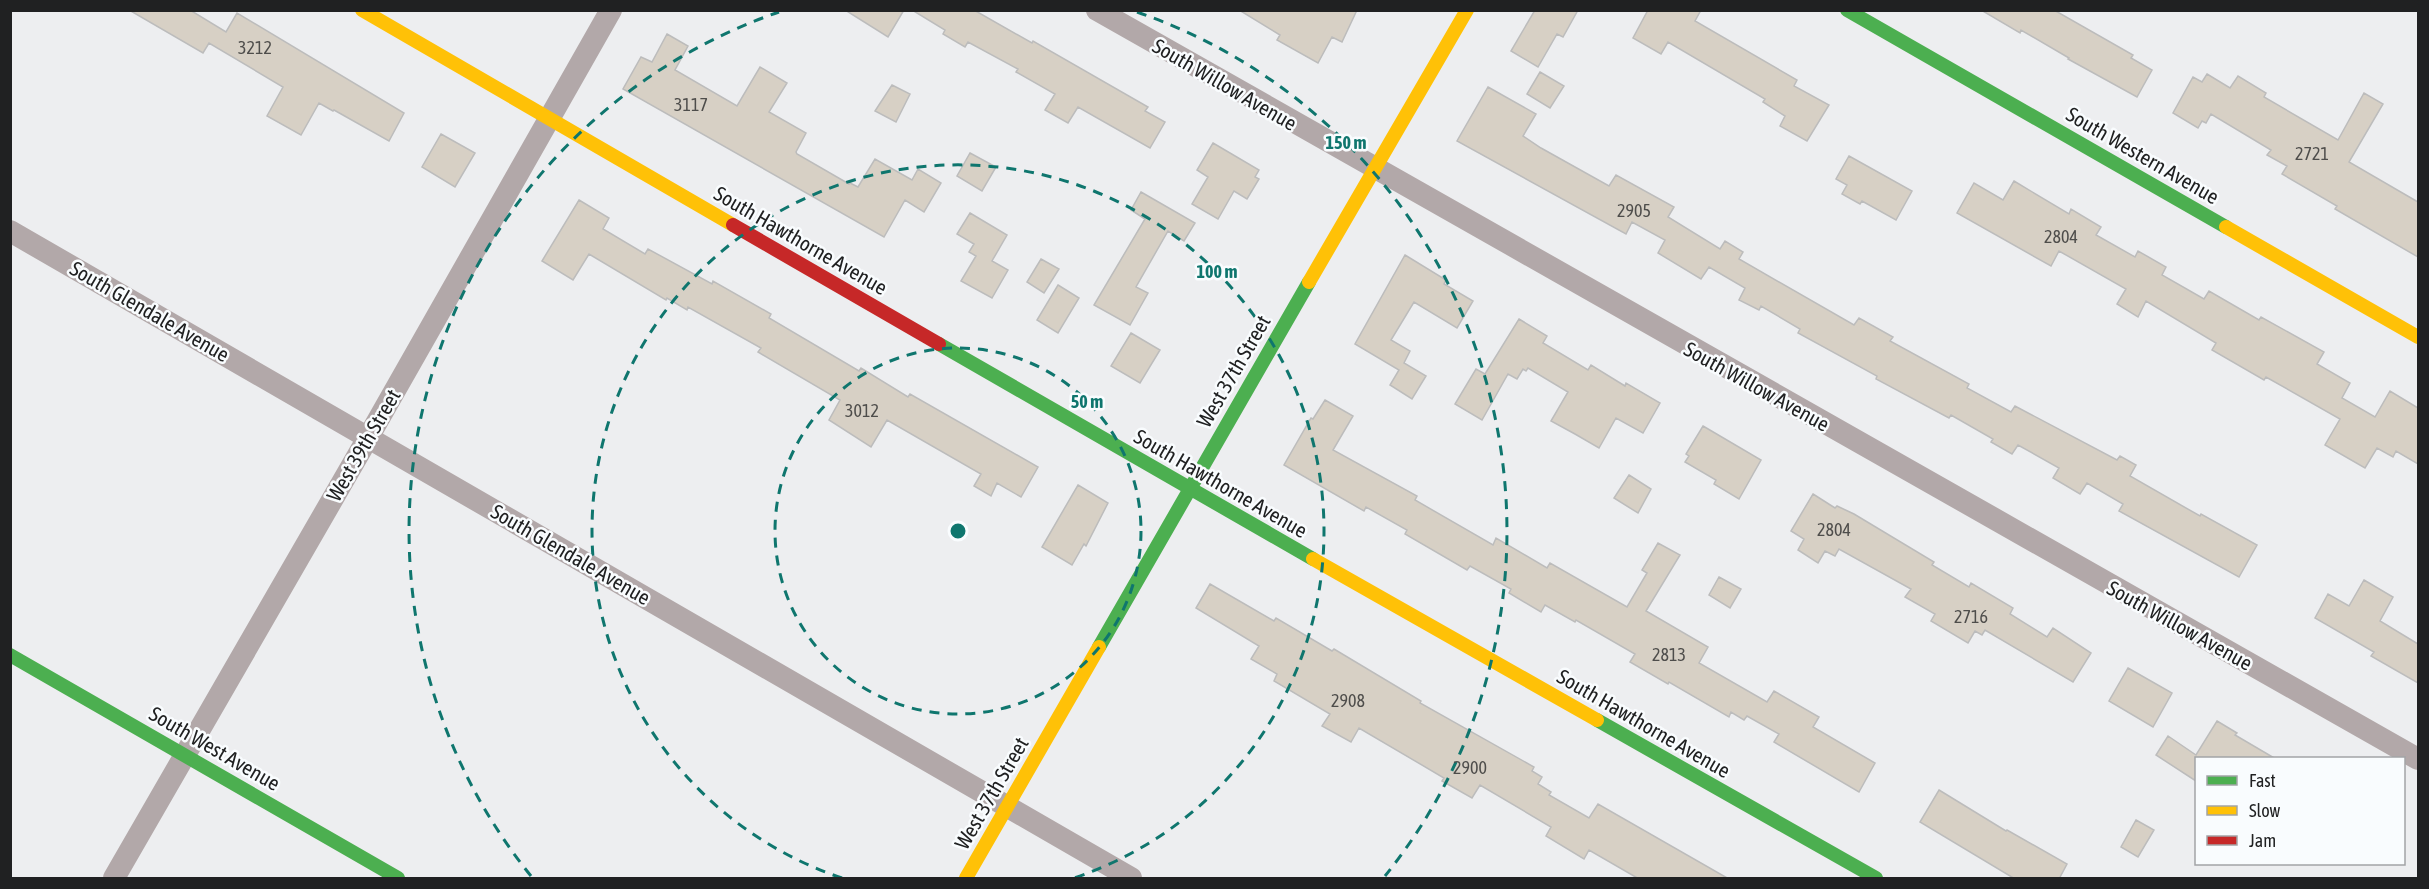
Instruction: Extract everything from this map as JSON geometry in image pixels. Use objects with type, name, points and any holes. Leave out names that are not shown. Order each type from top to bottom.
[{"type":"street","name":"South Hawthorne Avenue","points":[[362,10],[1189,489],[1876,879]]},
{"type":"street","name":"West 39th Street","points":[[114,879],[611,10]]},
{"type":"street","name":"South Willow Avenue","points":[[1097,10],[2418,759]]},
{"type":"street","name":"West 37th Street","points":[[966,879],[1467,10]]},
{"type":"street","name":"South Western Avenue","points":[[1847,10],[2418,337]]},
{"type":"street","name":"South Glendale Avenue","points":[[10,231],[369,436],[1131,879]]},
{"type":"street","name":"South West Avenue","points":[[10,655],[398,879]]},
{"type":"building","points":[[129,10],[190,10],[226,32],[237,13],[404,113],[389,141],[319,103],[301,135],[267,116],[283,87],[209,43],[203,53]]},
{"type":"building","points":[[845,10],[904,10],[888,37]]},
{"type":"building","points":[[912,10],[974,10],[1148,107],[1145,111],[1165,122],[1150,148],[1078,107],[1068,123],[1045,110],[1055,94],[1016,72],[1018,69],[968,42],[965,47],[943,34],[945,30]]},
{"type":"building","points":[[1239,10],[1357,10],[1342,42],[1332,37],[1318,63],[1277,40],[1280,35]]},
{"type":"building","points":[[1535,10],[1578,10],[1563,37],[1557,34],[1538,67],[1511,51]]},
{"type":"building","points":[[1648,10],[1701,10],[1695,21],[1797,80],[1794,86],[1829,105],[1807,141],[1780,126],[1785,116],[1763,102],[1765,99],[1668,42],[1661,54],[1633,38]]},
{"type":"building","points":[[1981,10],[2054,10],[2133,55],[2131,58],[2152,70],[2137,97],[2021,30],[2020,33]]},
{"type":"building","points":[[667,34],[688,46],[675,70],[737,106],[760,67],[787,83],[769,112],[806,133],[797,154],[849,184],[858,187],[875,159],[912,180],[918,169],[941,183],[924,212],[905,200],[884,237],[623,89],[641,57],[652,62]]},
{"type":"building","points":[[1540,72],[1564,86],[1550,108],[1527,94]]},
{"type":"building","points":[[2207,74],[2230,88],[2238,76],[2266,93],[2264,97],[2338,140],[2364,93],[2383,104],[2349,162],[2418,202],[2418,257],[2335,209],[2337,206],[2282,174],[2287,166],[2267,155],[2271,150],[2211,114],[2206,123],[2202,121],[2198,128],[2173,113],[2193,77],[2202,82]]},
{"type":"building","points":[[892,85],[910,94],[896,122],[875,111]]},
{"type":"building","points":[[1488,87],[1536,114],[1523,136],[1541,148],[1609,186],[1616,175],[1674,207],[1668,217],[1720,249],[1725,241],[1743,252],[1739,259],[1854,325],[1859,318],[1893,337],[1890,341],[1969,384],[1967,388],[2011,412],[2015,406],[2117,460],[2120,456],[2136,465],[2130,476],[2257,545],[2239,577],[2119,511],[2123,504],[2087,483],[2080,494],[2053,478],[2059,468],[2018,445],[2012,454],[1991,442],[1993,439],[1951,415],[1949,418],[1876,379],[1877,376],[1798,333],[1800,329],[1761,306],[1759,310],[1739,300],[1745,288],[1709,267],[1701,279],[1658,253],[1665,240],[1632,222],[1626,234],[1457,141]]},
{"type":"building","points":[[441,134],[475,153],[455,187],[422,167]]},
{"type":"building","points":[[1213,143],[1259,170],[1255,177],[1259,179],[1247,199],[1234,191],[1218,219],[1192,204],[1208,177],[1197,170]]},
{"type":"building","points":[[970,153],[996,167],[982,191],[957,176]]},
{"type":"building","points":[[1849,156],[1912,191],[1896,220],[1862,201],[1860,204],[1842,194],[1847,185],[1836,179]]},
{"type":"building","points":[[2014,181],[2069,214],[2071,209],[2101,227],[2096,235],[2135,257],[2138,251],[2166,267],[2162,275],[2204,299],[2209,291],[2259,320],[2261,317],[2324,352],[2317,364],[2350,383],[2342,398],[2375,417],[2390,391],[2418,408],[2418,464],[2396,451],[2393,457],[2377,448],[2365,468],[2325,445],[2340,419],[2266,377],[2264,380],[2212,350],[2216,343],[2146,301],[2138,317],[2117,304],[2126,289],[2059,251],[2051,266],[1957,213],[1974,183],[2003,200]]},
{"type":"building","points":[[1141,192],[1195,223],[1184,241],[1168,231],[1136,287],[1148,293],[1130,325],[1094,305],[1145,219],[1131,210]]},
{"type":"building","points":[[579,200],[609,218],[603,229],[645,254],[648,249],[712,284],[713,281],[771,314],[769,318],[859,371],[861,368],[908,397],[910,394],[1038,467],[1021,497],[997,483],[991,496],[974,486],[981,474],[887,420],[871,447],[829,420],[840,400],[758,352],[761,348],[688,307],[687,310],[667,298],[666,300],[589,254],[573,280],[542,261]]},
{"type":"building","points":[[970,213],[1007,235],[992,261],[1008,270],[992,298],[961,281],[976,256],[969,252],[974,244],[957,234]]},
{"type":"building","points":[[1405,255],[1446,280],[1444,284],[1473,301],[1457,328],[1414,302],[1391,340],[1410,351],[1404,363],[1426,376],[1412,399],[1390,385],[1399,370],[1355,344]]},
{"type":"building","points":[[1041,259],[1059,269],[1044,293],[1027,282]]},
{"type":"building","points":[[1058,285],[1079,298],[1058,333],[1037,320]]},
{"type":"building","points":[[1519,319],[1547,336],[1543,343],[1588,370],[1591,365],[1625,386],[1626,383],[1660,403],[1643,433],[1616,418],[1599,448],[1551,421],[1568,392],[1528,368],[1526,371],[1523,369],[1517,379],[1508,374],[1482,420],[1455,404],[1476,369],[1485,374]]},
{"type":"building","points":[[1131,333],[1160,350],[1140,383],[1111,366]]},
{"type":"building","points":[[1325,400],[1353,416],[1333,450],[1417,496],[1415,500],[1493,545],[1496,538],[1547,568],[1550,563],[1627,607],[1647,573],[1642,570],[1658,543],[1680,555],[1646,611],[1708,647],[1699,663],[1767,702],[1774,691],[1819,717],[1813,727],[1875,763],[1859,792],[1774,742],[1779,734],[1747,716],[1744,720],[1731,712],[1729,717],[1669,682],[1668,684],[1630,662],[1635,654],[1576,620],[1575,622],[1545,605],[1541,612],[1509,593],[1511,589],[1470,566],[1467,570],[1405,534],[1407,530],[1366,507],[1364,511],[1284,465],[1311,418],[1313,419]]},
{"type":"building","points":[[1703,426],[1761,460],[1739,499],[1714,484],[1716,480],[1685,462],[1689,456],[1686,454]]},
{"type":"building","points":[[1629,475],[1651,489],[1638,513],[1614,498]]},
{"type":"building","points":[[1078,485],[1108,503],[1086,546],[1084,544],[1072,565],[1042,547]]},
{"type":"building","points":[[1813,494],[1835,508],[1837,506],[1854,514],[1934,562],[1932,565],[1969,587],[1971,583],[2013,608],[2010,614],[2047,637],[2053,628],[2091,653],[2073,682],[1985,630],[1982,635],[1975,631],[1968,643],[1931,621],[1935,614],[1905,597],[1911,589],[1839,549],[1835,556],[1825,551],[1818,563],[1798,550],[1804,539],[1791,531]]},
{"type":"building","points":[[1719,577],[1741,589],[1730,608],[1709,595]]},
{"type":"building","points":[[2364,580],[2393,597],[2380,621],[2418,644],[2418,683],[2371,656],[2374,652],[2315,618],[2328,594],[2349,606]]},
{"type":"building","points":[[1210,584],[1274,621],[1276,618],[1332,651],[1334,649],[1421,701],[1420,703],[1534,767],[1532,771],[1542,777],[1538,784],[1551,792],[1549,795],[1589,818],[1598,804],[1729,879],[1639,879],[1589,850],[1584,859],[1546,836],[1551,827],[1480,785],[1472,798],[1442,781],[1444,778],[1359,728],[1351,742],[1322,726],[1330,714],[1274,681],[1277,674],[1251,659],[1259,646],[1196,608]]},
{"type":"building","points":[[2128,668],[2172,693],[2153,727],[2109,701]]},
{"type":"building","points":[[2217,721],[2237,733],[2235,735],[2273,757],[2195,757],[2195,780],[2156,755],[2168,736],[2196,755]]},
{"type":"building","points":[[1939,790],[2006,831],[2067,864],[2059,879],[2015,879],[1920,822]]},
{"type":"building","points":[[2136,820],[2154,830],[2138,857],[2121,847]]},
{"type":"traffic: fast","points":[[1847,10],[2226,227]]},
{"type":"traffic: fast","points":[[1099,647],[1309,282]]},
{"type":"traffic: fast","points":[[939,344],[1313,559]]},
{"type":"traffic: fast","points":[[10,655],[398,878]]},
{"type":"traffic: fast","points":[[1597,720],[1876,878]]},
{"type":"traffic: slow","points":[[362,10],[733,225]]},
{"type":"traffic: slow","points":[[1309,282],[1467,10]]},
{"type":"traffic: slow","points":[[2226,227],[2418,337]]},
{"type":"traffic: slow","points":[[1313,559],[1597,720]]},
{"type":"traffic: slow","points":[[966,878],[1099,647]]},
{"type":"traffic: jam","points":[[733,225],[939,344]]}]
